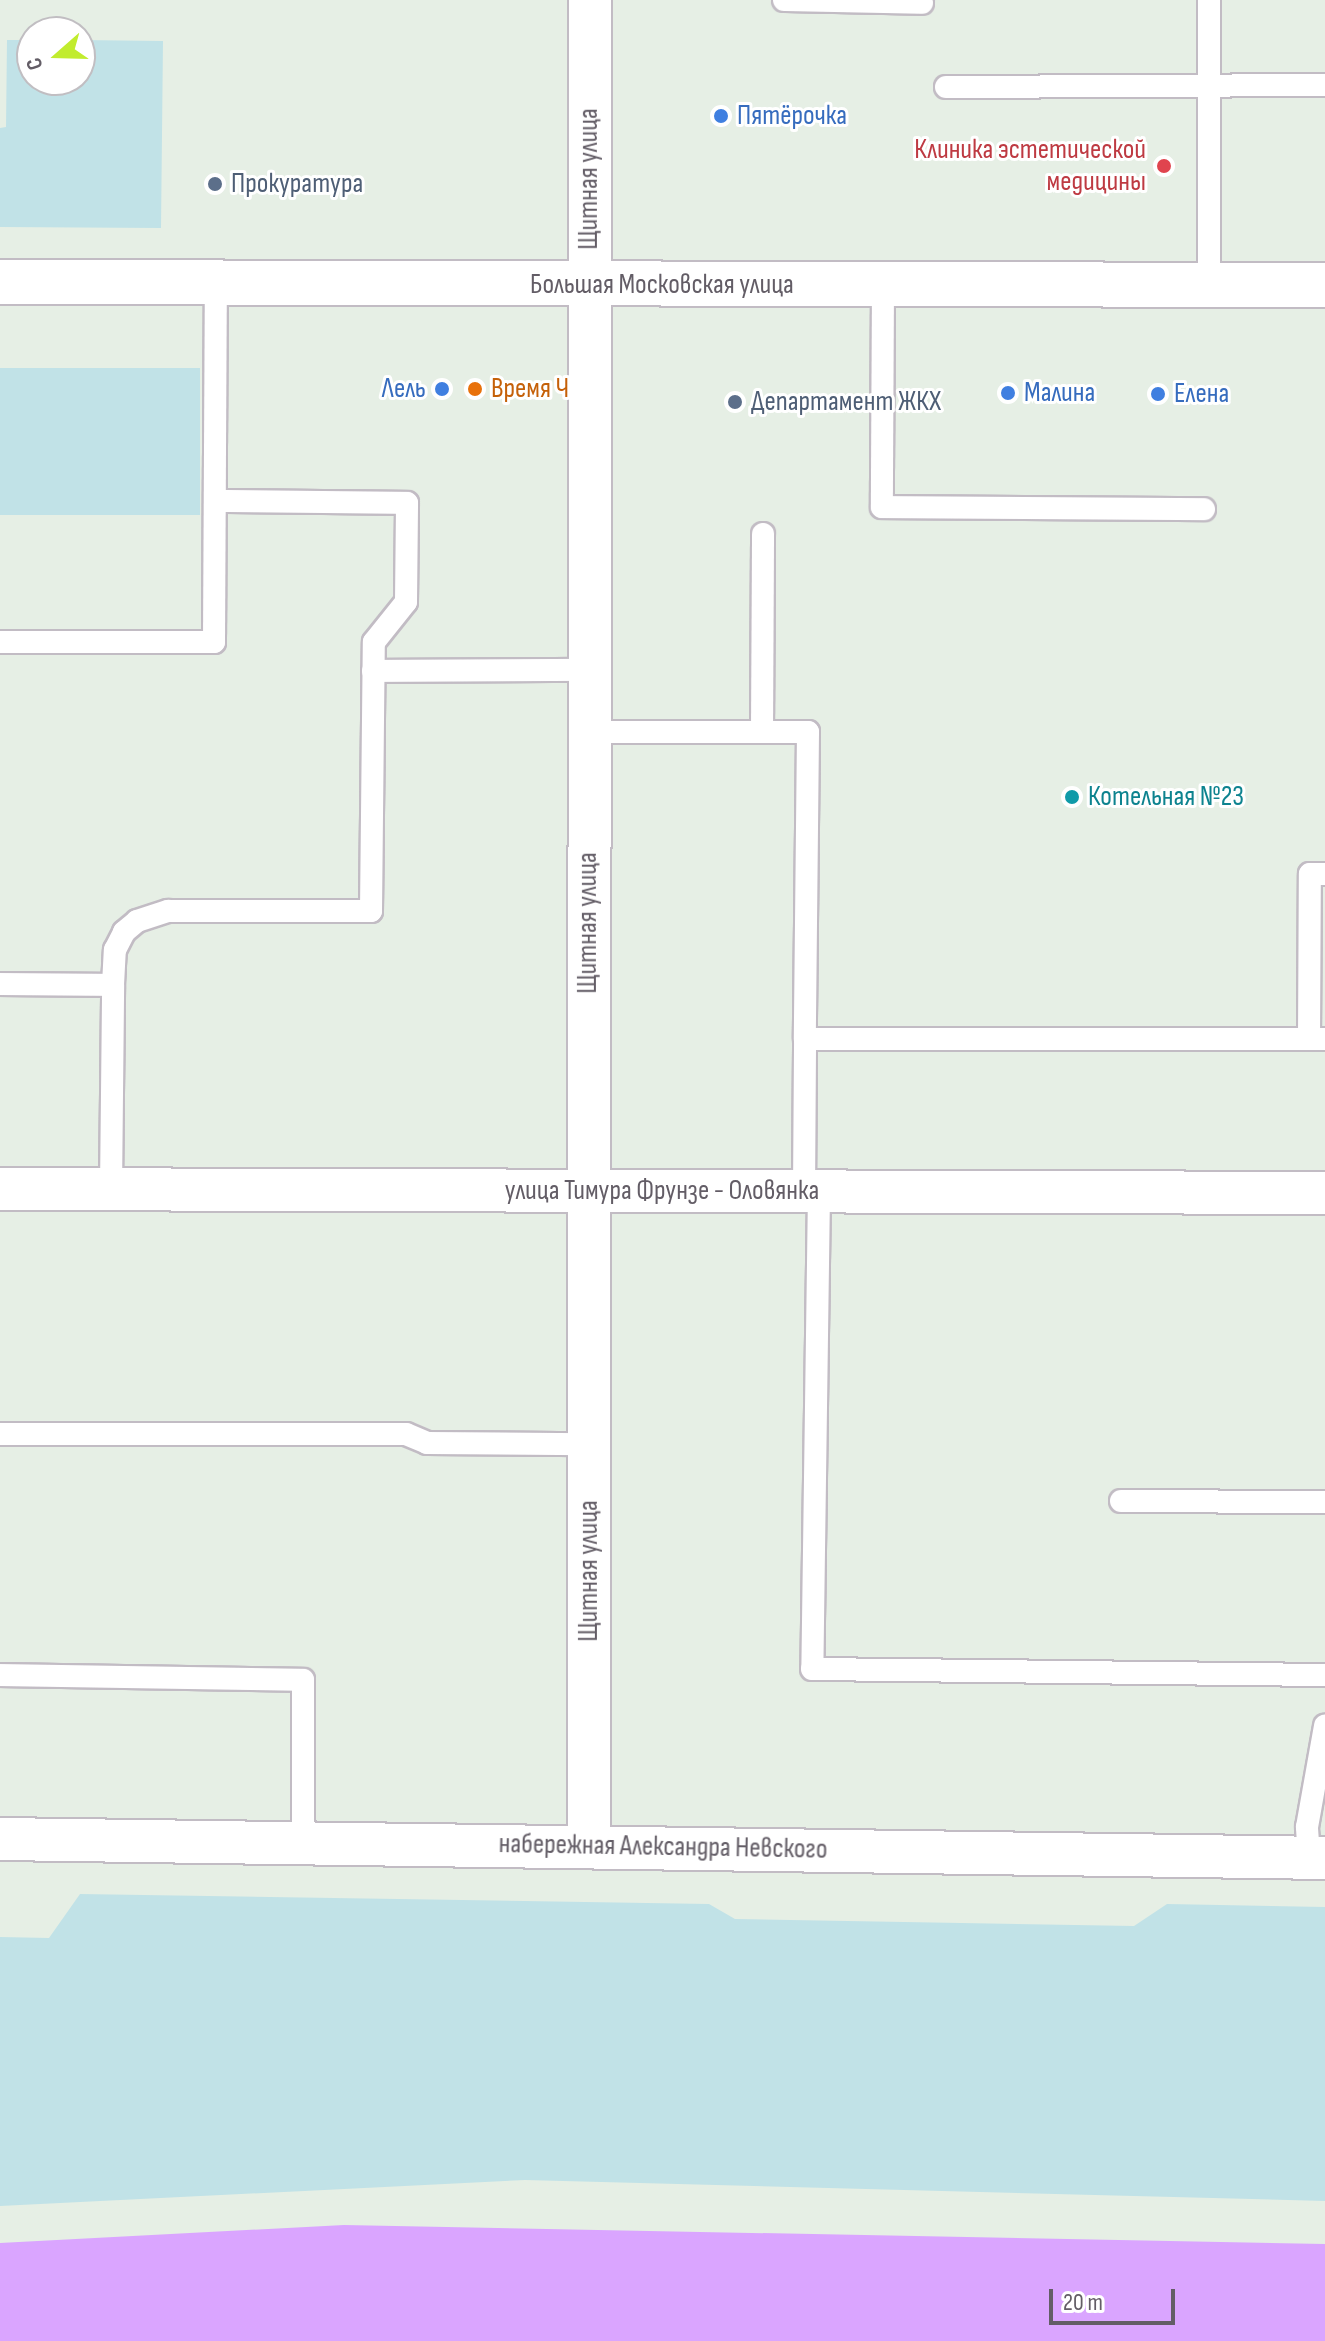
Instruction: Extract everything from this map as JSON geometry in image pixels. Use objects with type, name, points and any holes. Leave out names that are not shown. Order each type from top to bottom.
[{"type":"main road","name":"Большая Московская улица","points":[[0,282],[1325,285]]},
{"type":"street","name":"Щитная улица","points":[[589,1846],[590,0]]},
{"type":"street","name":"улица Тимура Фрунзе - Оловянка","points":[[0,1189],[1325,1193]]},
{"type":"street","name":"набережная Александра Невского","points":[[0,1839],[1317,1857]]},
{"type":"lane","points":[[784,0],[922,3]]},
{"type":"lane","points":[[1209,0],[1209,285]]},
{"type":"lane","points":[[946,87],[1325,85]]},
{"type":"lane","points":[[0,642],[214,642],[216,283]]},
{"type":"lane","points":[[883,285],[882,507],[1204,509]]},
{"type":"lane","points":[[111,1189],[113,985],[115,950],[124,932],[152,914],[371,911],[374,642],[406,602],[407,503],[215,501]]},
{"type":"lane","points":[[762,732],[763,534]]},
{"type":"lane","points":[[373,671],[589,670]]},
{"type":"lane","points":[[588,732],[808,732],[805,1039],[812,1192],[812,1669],[1325,1675]]},
{"type":"lane","points":[[805,1039],[1317,1039],[1310,874],[1325,874]]},
{"type":"lane","points":[[0,984],[113,985]]},
{"type":"lane","points":[[0,1434],[406,1434],[427,1443],[589,1444]]},
{"type":"lane","points":[[1121,1501],[1325,1502]]},
{"type":"lane","points":[[0,1675],[303,1680],[306,1809],[303,1843]]},
{"type":"lane","points":[[1317,1857],[1307,1827],[1325,1726]]},
{"type":"shaded area","points":[[7,40],[16,40],[16,96],[96,96],[96,40],[163,41],[161,228],[0,227],[0,128],[6,127]]},
{"type":"shaded area","points":[[0,368],[200,368],[200,515],[0,515]]},
{"type":"shaded area","points":[[80,1894],[709,1904],[735,1919],[1134,1926],[1167,1904],[1325,1907],[1325,2201],[525,2180],[0,2206],[0,1937],[49,1938]]},
{"type":"shaded area","points":[[344,2225],[1325,2244],[1325,2341],[0,2341],[0,2243]]},
{"type":"place","name":"Пятёрочка","points":[[721,116]]},
{"type":"place","name":"Клиника эстетической медицины","points":[[1164,166]]},
{"type":"place","name":"Прокуратура","points":[[215,184]]},
{"type":"place","name":"Лель","points":[[442,389]]},
{"type":"place","name":"Время Ч","points":[[475,389]]},
{"type":"place","name":"Малина","points":[[1008,393]]},
{"type":"place","name":"Елена","points":[[1158,394]]},
{"type":"place","name":"Департамент ЖКХ","points":[[735,402]]},
{"type":"place","name":"Котельная №23","points":[[1072,797]]}]
